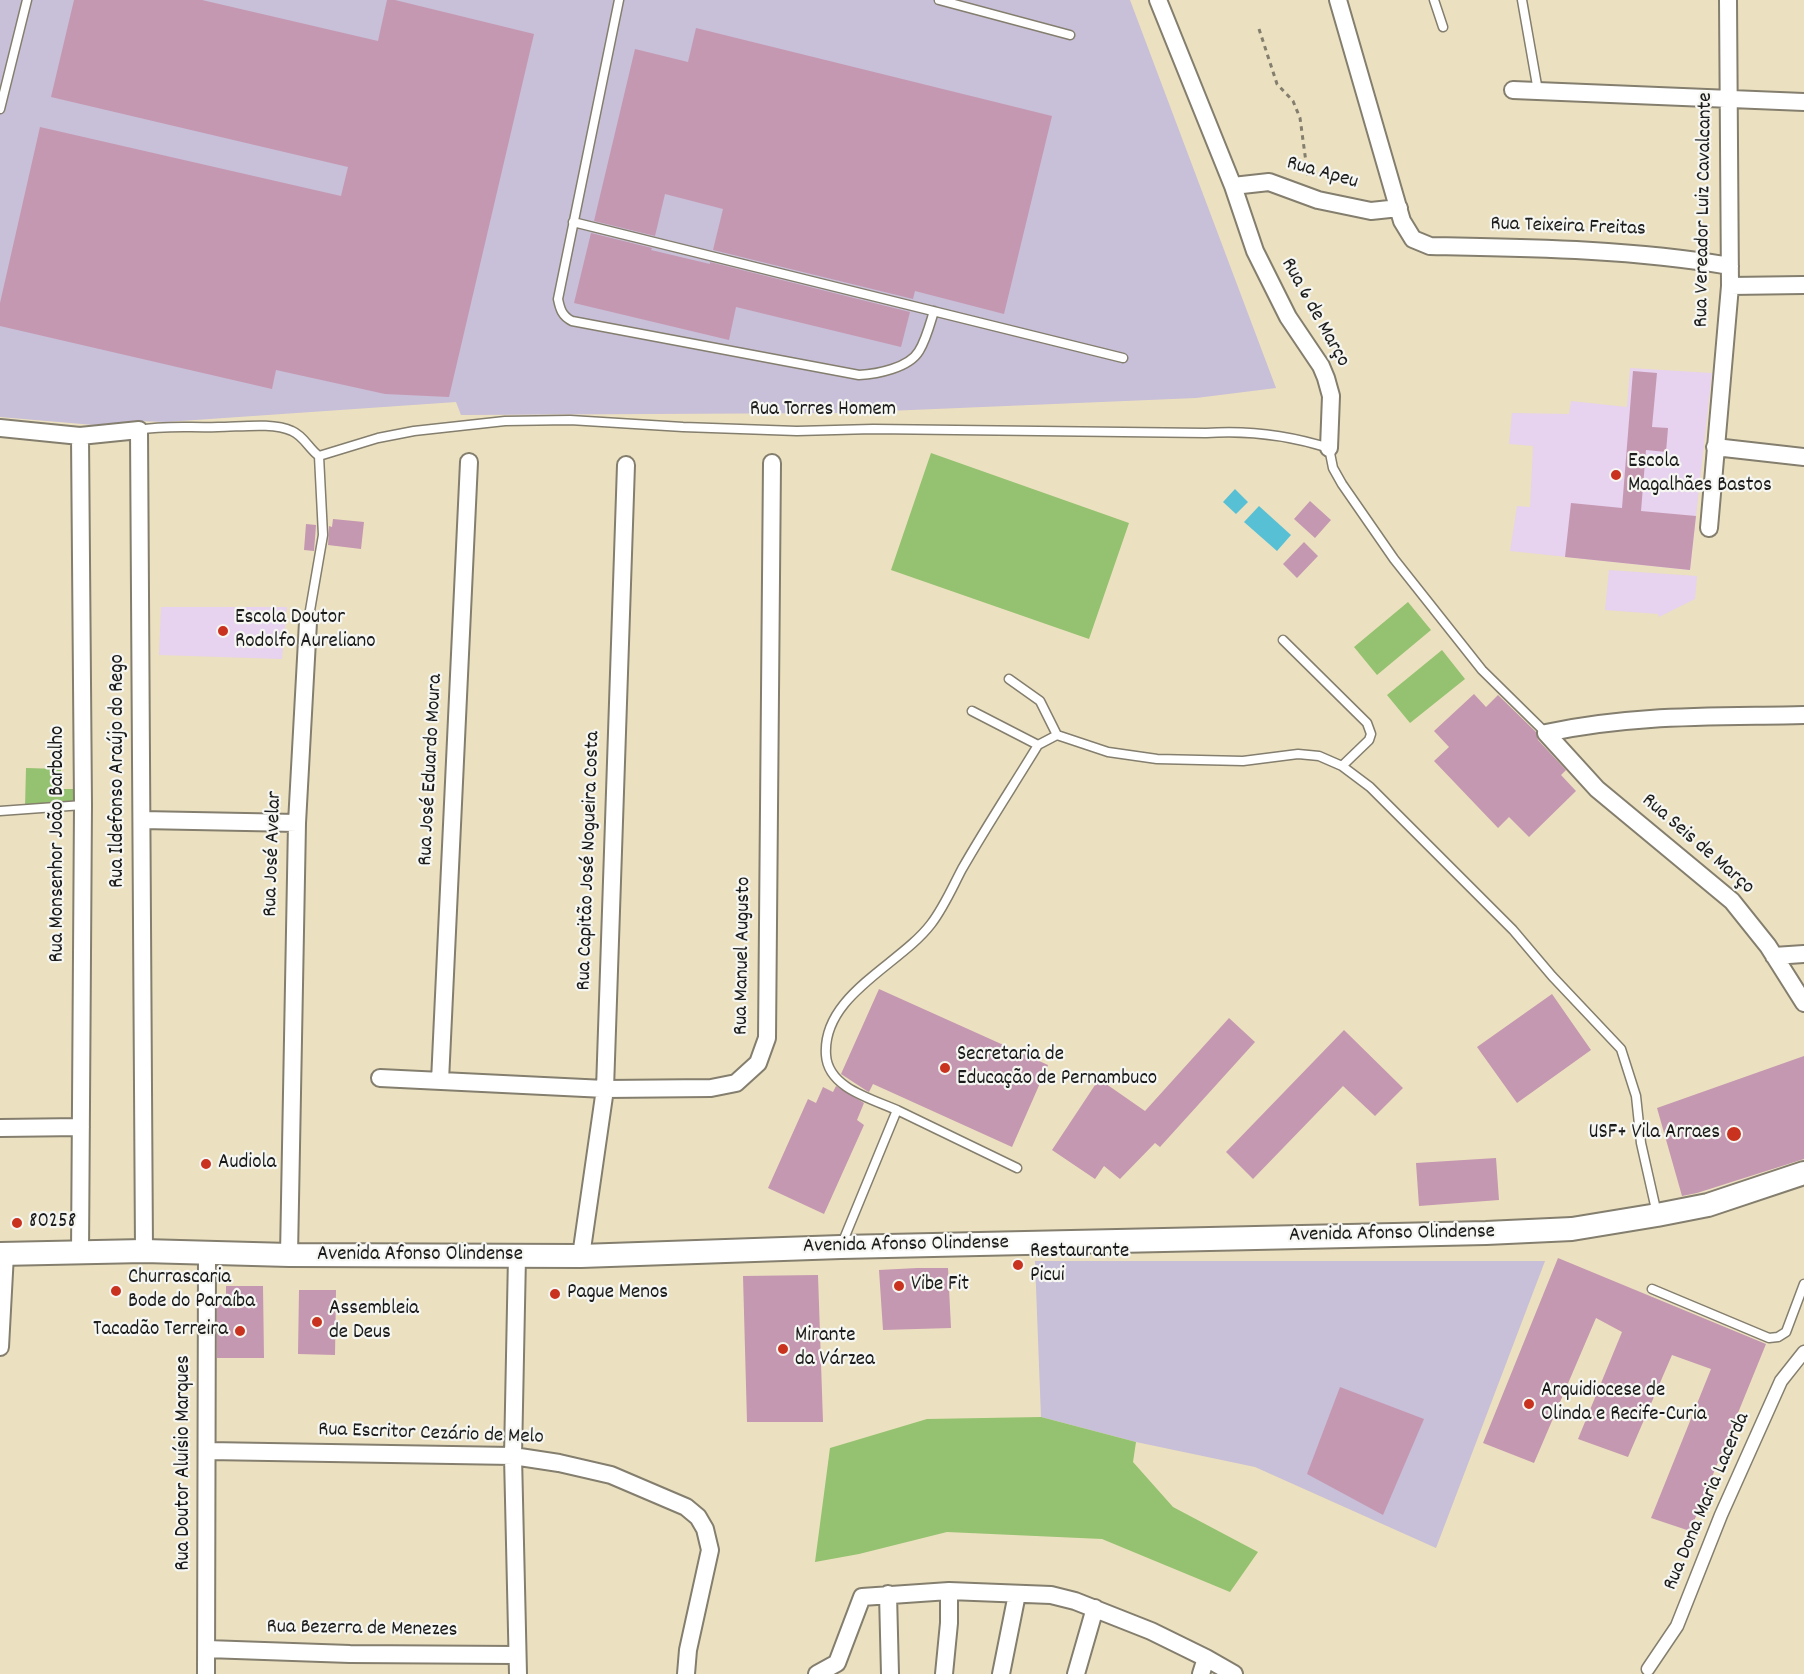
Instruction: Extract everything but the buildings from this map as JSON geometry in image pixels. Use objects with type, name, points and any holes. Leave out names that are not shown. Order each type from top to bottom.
[{"type":"main road","name":"Avenida Afonso Olindense","points":[[3,1254],[144,1251],[289,1255],[581,1256],[841,1247],[1486,1233],[1572,1229],[1657,1215],[1708,1205],[1804,1173]]},
{"type":"street","name":"Rua 6 de Março","points":[[1158,0],[1233,186],[1260,260],[1288,317],[1321,366],[1326,378],[1331,396],[1329,448]]},
{"type":"street","points":[[1338,0],[1399,208]]},
{"type":"street","name":"Rua Vereador Luiz Cavalcante","points":[[1709,528],[1730,286],[1728,0]]},
{"type":"street","points":[[1513,90],[1804,102]]},
{"type":"street","name":"Rua Apeu","points":[[1233,186],[1269,182],[1311,197],[1371,211],[1399,208]]},
{"type":"street","name":"Rua Teixeira Freitas","points":[[1399,208],[1413,239],[1430,246],[1621,251],[1674,256],[1730,266]]},
{"type":"street","points":[[1730,286],[1804,285]]},
{"type":"street","points":[[0,428],[80,436],[139,430]]},
{"type":"street","name":"Rua Ildefonso Araújo do Rego","points":[[139,430],[144,1251]]},
{"type":"street","name":"Rua Monsenhor João Barbalho","points":[[80,436],[83,805],[80,1253]]},
{"type":"street","points":[[1715,447],[1804,457]]},
{"type":"street","name":"Rua José Eduardo Moura","points":[[440,1081],[469,462]]},
{"type":"street","name":"Rua Manuel Augusto","points":[[380,1078],[605,1089],[711,1088],[736,1083],[759,1063],[767,1038],[772,463]]},
{"type":"street","name":"Rua Capitão José Nogueira Costa","points":[[581,1256],[605,1089],[626,465]]},
{"type":"street","name":"Rua José Avelar","points":[[289,1255],[297,823],[308,622]]},
{"type":"street","points":[[1546,733],[1584,725],[1637,719],[1804,715]]},
{"type":"street","name":"Rua Seis de Março","points":[[1546,733],[1597,789],[1732,901],[1774,956],[1804,1003]]},
{"type":"street","points":[[142,820],[297,823]]},
{"type":"street","points":[[1774,956],[1804,954]]},
{"type":"street","points":[[0,1128],[81,1126]]},
{"type":"street","name":"Rua Doutor Aluísio Marques","points":[[206,1674],[207,1253]]},
{"type":"street","points":[[0,1347],[3,1254]]},
{"type":"street","points":[[517,1256],[513,1456],[518,1674]]},
{"type":"street","name":"Rua Dona Maria Lacerda","points":[[1648,1669],[1677,1626],[1721,1515],[1780,1381],[1804,1352]]},
{"type":"street","name":"Rua Escritor Cezário de Melo","points":[[208,1451],[513,1456],[611,1474],[686,1507],[698,1516],[705,1529],[710,1550],[688,1650],[686,1674]]},
{"type":"street","points":[[944,1674],[949,1591]]},
{"type":"street","points":[[817,1674],[837,1663],[862,1597],[949,1591],[1051,1595],[1075,1601],[1151,1631],[1234,1674]]},
{"type":"street","points":[[888,1594],[891,1674]]},
{"type":"street","points":[[1001,1674],[1017,1594]]},
{"type":"street","points":[[1076,1674],[1095,1608]]},
{"type":"street","name":"Rua Bezerra de Menezes","points":[[207,1649],[350,1654],[516,1655]]},
{"type":"street","points":[[1201,1674],[1206,1658]]},
{"type":"lane","points":[[0,109],[27,0]]},
{"type":"lane","points":[[619,0],[558,299],[562,313],[572,321],[860,375],[881,373],[901,365],[919,353],[934,311]]},
{"type":"lane","points":[[939,0],[1070,35]]},
{"type":"lane","points":[[1434,0],[1443,27]]},
{"type":"lane","points":[[1522,0],[1538,91]]},
{"type":"lane","points":[[573,222],[1123,358]]},
{"type":"lane","name":"Rua Torres Homem","points":[[319,456],[378,438],[414,431],[505,421],[570,420],[797,431],[884,429],[1206,433],[1238,431],[1297,438],[1329,448]]},
{"type":"lane","points":[[139,430],[181,426],[289,429],[298,434],[319,456]]},
{"type":"lane","name":"Rua 6 de Março","points":[[1329,448],[1333,468],[1342,484],[1394,559],[1482,670],[1546,733]]},
{"type":"lane","name":"Rua José Avelar","points":[[308,622],[323,535],[319,456]]},
{"type":"lane","points":[[1283,640],[1367,723],[1371,734],[1369,740],[1342,766]]},
{"type":"lane","points":[[1009,679],[1040,701],[1057,735],[1108,752],[1157,759],[1243,761],[1298,754],[1319,756],[1342,766],[1370,787],[1513,930],[1552,976],[1621,1049],[1636,1096],[1641,1143],[1657,1215]]},
{"type":"lane","points":[[972,711],[1038,745]]},
{"type":"lane","points":[[1017,1168],[839,1082],[830,1069],[826,1056],[827,1038],[836,1014],[854,994],[876,973],[906,951],[930,925],[1038,745],[1057,735]]},
{"type":"lane","points":[[0,812],[83,805]]},
{"type":"lane","points":[[841,1247],[897,1110]]},
{"type":"lane","points":[[1652,1289],[1769,1338],[1778,1337],[1786,1332],[1804,1284]]},
{"type":"path","points":[[1259,29],[1277,84],[1293,101],[1300,118],[1311,197]]},
{"type":"shaded area","points":[[0,0],[1130,0],[1276,388],[1196,398],[840,413],[461,415],[456,402],[94,425],[0,417]]},
{"type":"shaded area","name":"Escola Magalhães Bastos","points":[[1630,368],[1712,373],[1690,570],[1510,551],[1517,506],[1530,507],[1533,446],[1509,444],[1512,413],[1569,414],[1571,401],[1627,407]]},
{"type":"shaded area","points":[[1609,570],[1697,576],[1695,599],[1659,617],[1658,614],[1605,610]]},
{"type":"shaded area","name":"Escola Doutor Rodolfo Aureliano","points":[[161,607],[287,607],[282,659],[159,655]]},
{"type":"shaded area","points":[[1035,1261],[1545,1261],[1436,1548],[1255,1467],[1136,1442],[1041,1417]]},
{"type":"green space","points":[[931,453],[1129,523],[1089,639],[891,570]]},
{"type":"green space","points":[[1408,602],[1431,630],[1377,675],[1354,647]]},
{"type":"green space","points":[[1442,650],[1465,679],[1410,723],[1387,695]]},
{"type":"green space","points":[[26,768],[61,769],[61,789],[80,789],[76,801],[25,808]]},
{"type":"green space","points":[[1041,1417],[1136,1442],[1133,1462],[1173,1507],[1258,1552],[1230,1592],[1102,1539],[947,1532],[859,1554],[815,1562],[830,1448],[927,1419]]},
{"type":"water","points":[[1235,489],[1248,502],[1236,514],[1223,502]]},
{"type":"water","points":[[1259,506],[1291,535],[1277,551],[1244,522]]},
{"type":"place","name":"Escola Magalhães Bastos","points":[[1616,475]]},
{"type":"place","name":"Escola Doutor Rodolfo Aureliano","points":[[223,631]]},
{"type":"place","name":"Secretaria de Educação de Pernambuco","points":[[945,1068]]},
{"type":"place","name":"USF+ Vila Arraes","points":[[1734,1134]]},
{"type":"place","name":"Audiola","points":[[206,1164]]},
{"type":"place","name":"80258","points":[[17,1223]]},
{"type":"place","name":"Restaurante Picui","points":[[1018,1265]]},
{"type":"place","name":"Vibe Fit","points":[[899,1286]]},
{"type":"place","name":"Churrascaria Bode do Paraíba","points":[[116,1291]]},
{"type":"place","name":"Pague Menos","points":[[555,1294]]},
{"type":"place","name":"Assembleia de Deus","points":[[317,1322]]},
{"type":"place","name":"Tacadão Terreira","points":[[240,1331]]},
{"type":"place","name":"Mirante da Várzea","points":[[783,1349]]},
{"type":"place","name":"Arquidiocese de Olinda e Recife-Curia","points":[[1529,1404]]}]
